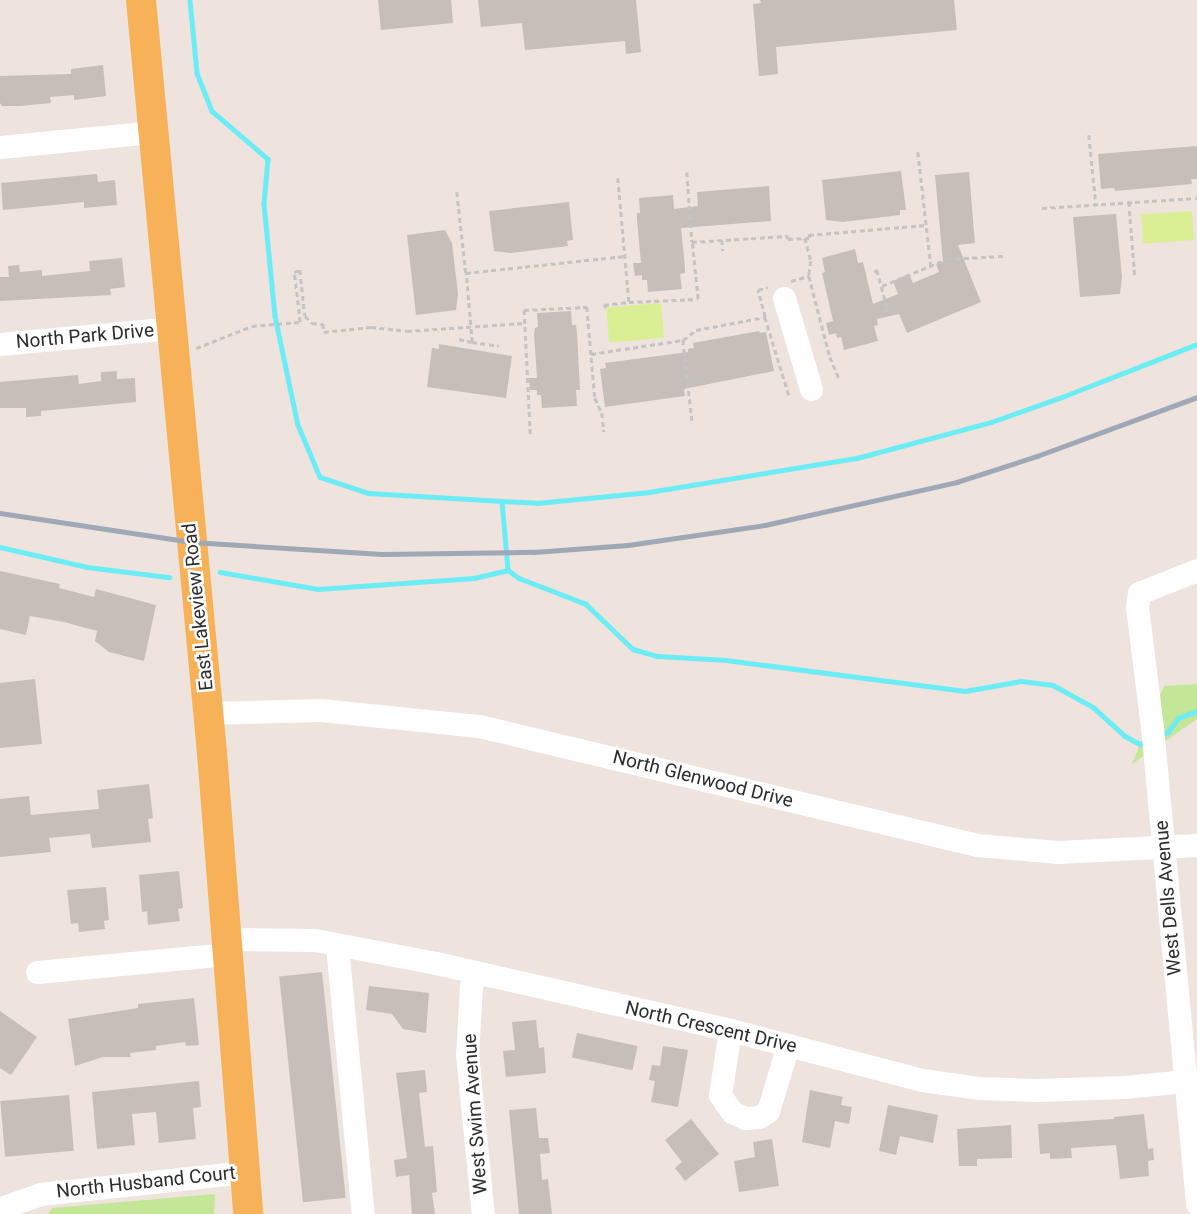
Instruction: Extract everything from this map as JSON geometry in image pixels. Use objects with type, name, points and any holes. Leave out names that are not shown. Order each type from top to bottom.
[{"type":"main road","name":"East Lakeview Road","points":[[141,0],[208,713],[247,1172],[248,1214]]},
{"type":"street","points":[[0,147],[154,132]]},
{"type":"street","points":[[784,298],[800,392]]},
{"type":"street","name":"North Park Drive","points":[[0,344],[172,342]]},
{"type":"street","name":"West Dells Avenue","points":[[1197,570],[1139,593],[1137,607],[1191,1081],[1197,1204]]},
{"type":"street","name":"North Glenwood Drive","points":[[208,713],[321,710],[478,726],[977,845],[1058,852],[1197,845]]},
{"type":"street","name":"North Crescent Drive","points":[[37,972],[227,946],[315,940],[730,1030],[922,1080],[979,1088],[1037,1090],[1191,1081]]},
{"type":"street","points":[[338,946],[363,1214]]},
{"type":"street","name":"West Swim Avenue","points":[[476,973],[471,986],[467,1055],[483,1214]]},
{"type":"street","points":[[730,1030],[720,1095],[732,1112],[745,1118],[759,1117],[768,1111],[788,1045]]},
{"type":"street","name":"North Husband Court","points":[[6,1206],[40,1194],[247,1172]]},
{"type":"path","points":[[1089,135],[1096,204]]},
{"type":"path","points":[[918,152],[931,266]]},
{"type":"path","points":[[606,308],[604,305],[629,302],[698,299],[687,172]]},
{"type":"path","points":[[618,178],[629,302]]},
{"type":"path","points":[[457,192],[472,342]]},
{"type":"path","points":[[1042,208],[1197,198]]},
{"type":"path","points":[[1129,202],[1135,276]]},
{"type":"path","points":[[692,242],[788,236],[788,239],[809,238],[809,234],[926,226]]},
{"type":"path","points":[[805,238],[811,261],[809,276]]},
{"type":"path","points":[[722,239],[723,251]]},
{"type":"path","points":[[466,273],[625,256]]},
{"type":"path","points":[[882,286],[947,258],[1003,256]]},
{"type":"path","points":[[172,342],[252,326],[300,322],[294,272],[300,270],[305,316],[312,323],[323,324],[324,332],[371,327],[397,331],[524,323]]},
{"type":"path","points":[[874,272],[877,270],[888,310],[882,312]]},
{"type":"path","points":[[530,434],[524,310],[586,307],[595,398],[602,413],[604,432]]},
{"type":"path","points":[[591,354],[683,340],[696,330],[765,317],[800,392]]},
{"type":"path","points":[[459,340],[499,346]]},
{"type":"path","points":[[683,340],[692,420]]},
{"type":"green space","points":[[1192,211],[1194,240],[1143,243],[1141,215]]},
{"type":"green space","points":[[661,303],[664,338],[609,343],[606,308]]},
{"type":"green space","points":[[1197,684],[1197,719],[1132,764],[1164,686]]},
{"type":"green space","points":[[215,1194],[214,1214],[48,1214],[52,1208]]},
{"type":"building","points":[[378,0],[451,0],[453,23],[381,30]]},
{"type":"building","points":[[478,0],[636,0],[641,52],[626,54],[625,41],[525,50],[522,23],[481,27]]},
{"type":"building","points":[[760,0],[954,0],[957,30],[776,47],[778,74],[759,76],[753,4],[761,3]]},
{"type":"building","points":[[103,65],[106,96],[74,100],[74,95],[50,97],[51,103],[20,106],[2,106],[0,103],[0,76],[71,74],[71,69]]},
{"type":"building","points":[[1197,146],[1197,179],[1191,179],[1192,184],[1115,191],[1114,188],[1101,189],[1098,154]]},
{"type":"building","points":[[901,171],[906,210],[900,210],[900,215],[843,222],[826,220],[822,180]]},
{"type":"building","points":[[969,172],[975,243],[958,245],[981,302],[907,333],[899,314],[877,319],[878,325],[874,326],[878,341],[844,350],[841,337],[837,338],[836,333],[829,335],[826,323],[833,321],[822,273],[825,272],[822,258],[855,249],[858,263],[863,262],[873,304],[898,294],[893,281],[909,274],[913,283],[939,272],[936,264],[943,262],[935,175]]},
{"type":"building","points":[[97,174],[98,182],[115,180],[117,205],[84,208],[84,202],[3,210],[1,183]]},
{"type":"building","points":[[769,186],[771,221],[681,228],[685,267],[685,273],[680,274],[682,289],[648,292],[647,280],[642,280],[642,275],[635,276],[633,263],[641,263],[637,220],[637,213],[640,213],[639,198],[673,195],[674,209],[698,206],[697,192]]},
{"type":"building","points":[[569,202],[573,240],[567,241],[568,246],[511,253],[494,251],[489,211]]},
{"type":"building","points":[[1116,214],[1122,277],[1120,294],[1080,297],[1073,217]]},
{"type":"building","points":[[445,230],[452,243],[458,294],[456,310],[416,315],[407,235]]},
{"type":"building","points":[[122,258],[125,287],[110,289],[111,295],[0,301],[0,277],[9,277],[8,266],[19,265],[20,272],[42,270],[42,276],[90,271],[89,261]]},
{"type":"building","points":[[571,311],[572,325],[576,325],[577,333],[580,390],[576,390],[577,406],[542,408],[541,395],[537,395],[537,390],[530,390],[529,378],[537,378],[534,334],[535,328],[538,327],[537,313]]},
{"type":"building","points":[[766,332],[774,371],[684,389],[685,396],[605,407],[600,369],[606,368],[605,363],[688,352],[688,349],[694,348],[693,343]]},
{"type":"building","points":[[439,344],[512,356],[506,398],[427,387],[432,348],[439,349]]},
{"type":"building","points":[[117,371],[117,379],[135,378],[136,402],[41,411],[41,416],[26,417],[26,408],[0,408],[0,382],[78,375],[79,384],[101,381],[101,372]]},
{"type":"building","points":[[0,571],[60,584],[59,588],[94,597],[96,589],[156,605],[144,661],[109,652],[95,641],[97,631],[64,622],[30,616],[26,635],[0,629]]},
{"type":"building","points":[[35,679],[42,744],[0,748],[0,683]]},
{"type":"building","points":[[149,784],[153,818],[148,819],[151,842],[92,848],[90,834],[49,838],[51,852],[0,857],[0,799],[29,796],[31,815],[99,809],[97,790]]},
{"type":"building","points":[[179,871],[183,908],[178,909],[180,921],[148,925],[147,911],[142,912],[139,875]]},
{"type":"building","points":[[106,887],[109,920],[104,921],[105,929],[79,932],[78,923],[71,924],[67,890]]},
{"type":"building","points":[[322,972],[346,1198],[303,1202],[279,976]]},
{"type":"building","points":[[369,986],[429,993],[426,1033],[403,1029],[392,1014],[366,1010]]},
{"type":"building","points":[[194,998],[199,1045],[186,1046],[185,1042],[156,1046],[156,1050],[130,1053],[131,1057],[103,1057],[75,1066],[68,1019],[138,1008],[138,1004]]},
{"type":"building","points":[[0,1011],[37,1037],[11,1075],[0,1068]]},
{"type":"building","points":[[536,1020],[539,1048],[544,1047],[546,1073],[506,1077],[503,1051],[515,1050],[512,1022]]},
{"type":"building","points":[[577,1033],[638,1046],[632,1070],[572,1057]]},
{"type":"building","points":[[663,1046],[688,1050],[678,1107],[651,1102],[655,1081],[649,1080],[652,1065],[660,1066]]},
{"type":"building","points":[[425,1070],[427,1092],[419,1093],[425,1147],[433,1146],[437,1192],[432,1193],[435,1214],[412,1214],[409,1175],[396,1177],[394,1160],[407,1158],[396,1073]]},
{"type":"building","points":[[199,1081],[201,1107],[193,1108],[196,1139],[159,1143],[156,1112],[132,1114],[135,1145],[97,1149],[92,1092]]},
{"type":"building","points":[[810,1090],[843,1097],[841,1105],[852,1107],[849,1124],[835,1121],[830,1148],[802,1142]]},
{"type":"building","points":[[69,1095],[74,1151],[5,1157],[0,1101]]},
{"type":"building","points":[[888,1105],[938,1115],[933,1143],[900,1136],[896,1155],[879,1151]]},
{"type":"building","points":[[536,1108],[539,1138],[548,1138],[550,1153],[540,1154],[542,1180],[548,1179],[552,1214],[519,1214],[509,1110]]},
{"type":"building","points":[[1144,1114],[1148,1149],[1153,1148],[1154,1160],[1148,1161],[1149,1176],[1120,1179],[1116,1145],[1071,1148],[1072,1158],[1050,1159],[1050,1153],[1040,1154],[1038,1124],[1114,1119]]},
{"type":"building","points":[[691,1119],[719,1154],[685,1181],[675,1168],[682,1162],[665,1140]]},
{"type":"building","points":[[1011,1125],[1012,1158],[977,1159],[977,1166],[959,1166],[957,1129]]},
{"type":"building","points":[[772,1139],[779,1186],[739,1192],[734,1161],[755,1157],[753,1142]]},
{"type":"waterway","points":[[190,0],[197,73],[212,111],[268,159],[264,204],[275,316],[298,425],[320,477],[368,493],[502,501],[508,570]]},
{"type":"waterway","points":[[502,501],[537,503],[649,492],[857,458],[991,422],[1197,344]]},
{"type":"waterway","points":[[0,547],[87,567],[169,577]]},
{"type":"waterway","points":[[220,572],[318,589],[474,578],[508,570],[519,578],[586,604],[633,649],[658,656],[726,660],[965,691],[1021,681],[1053,685],[1093,707],[1125,736],[1140,744],[1147,741]]},
{"type":"waterway","points":[[1161,735],[1168,732],[1178,718],[1197,711]]},
{"type":"railway","points":[[0,513],[192,542],[382,554],[534,552],[628,545],[765,525],[957,482],[1037,456],[1197,397]]}]
